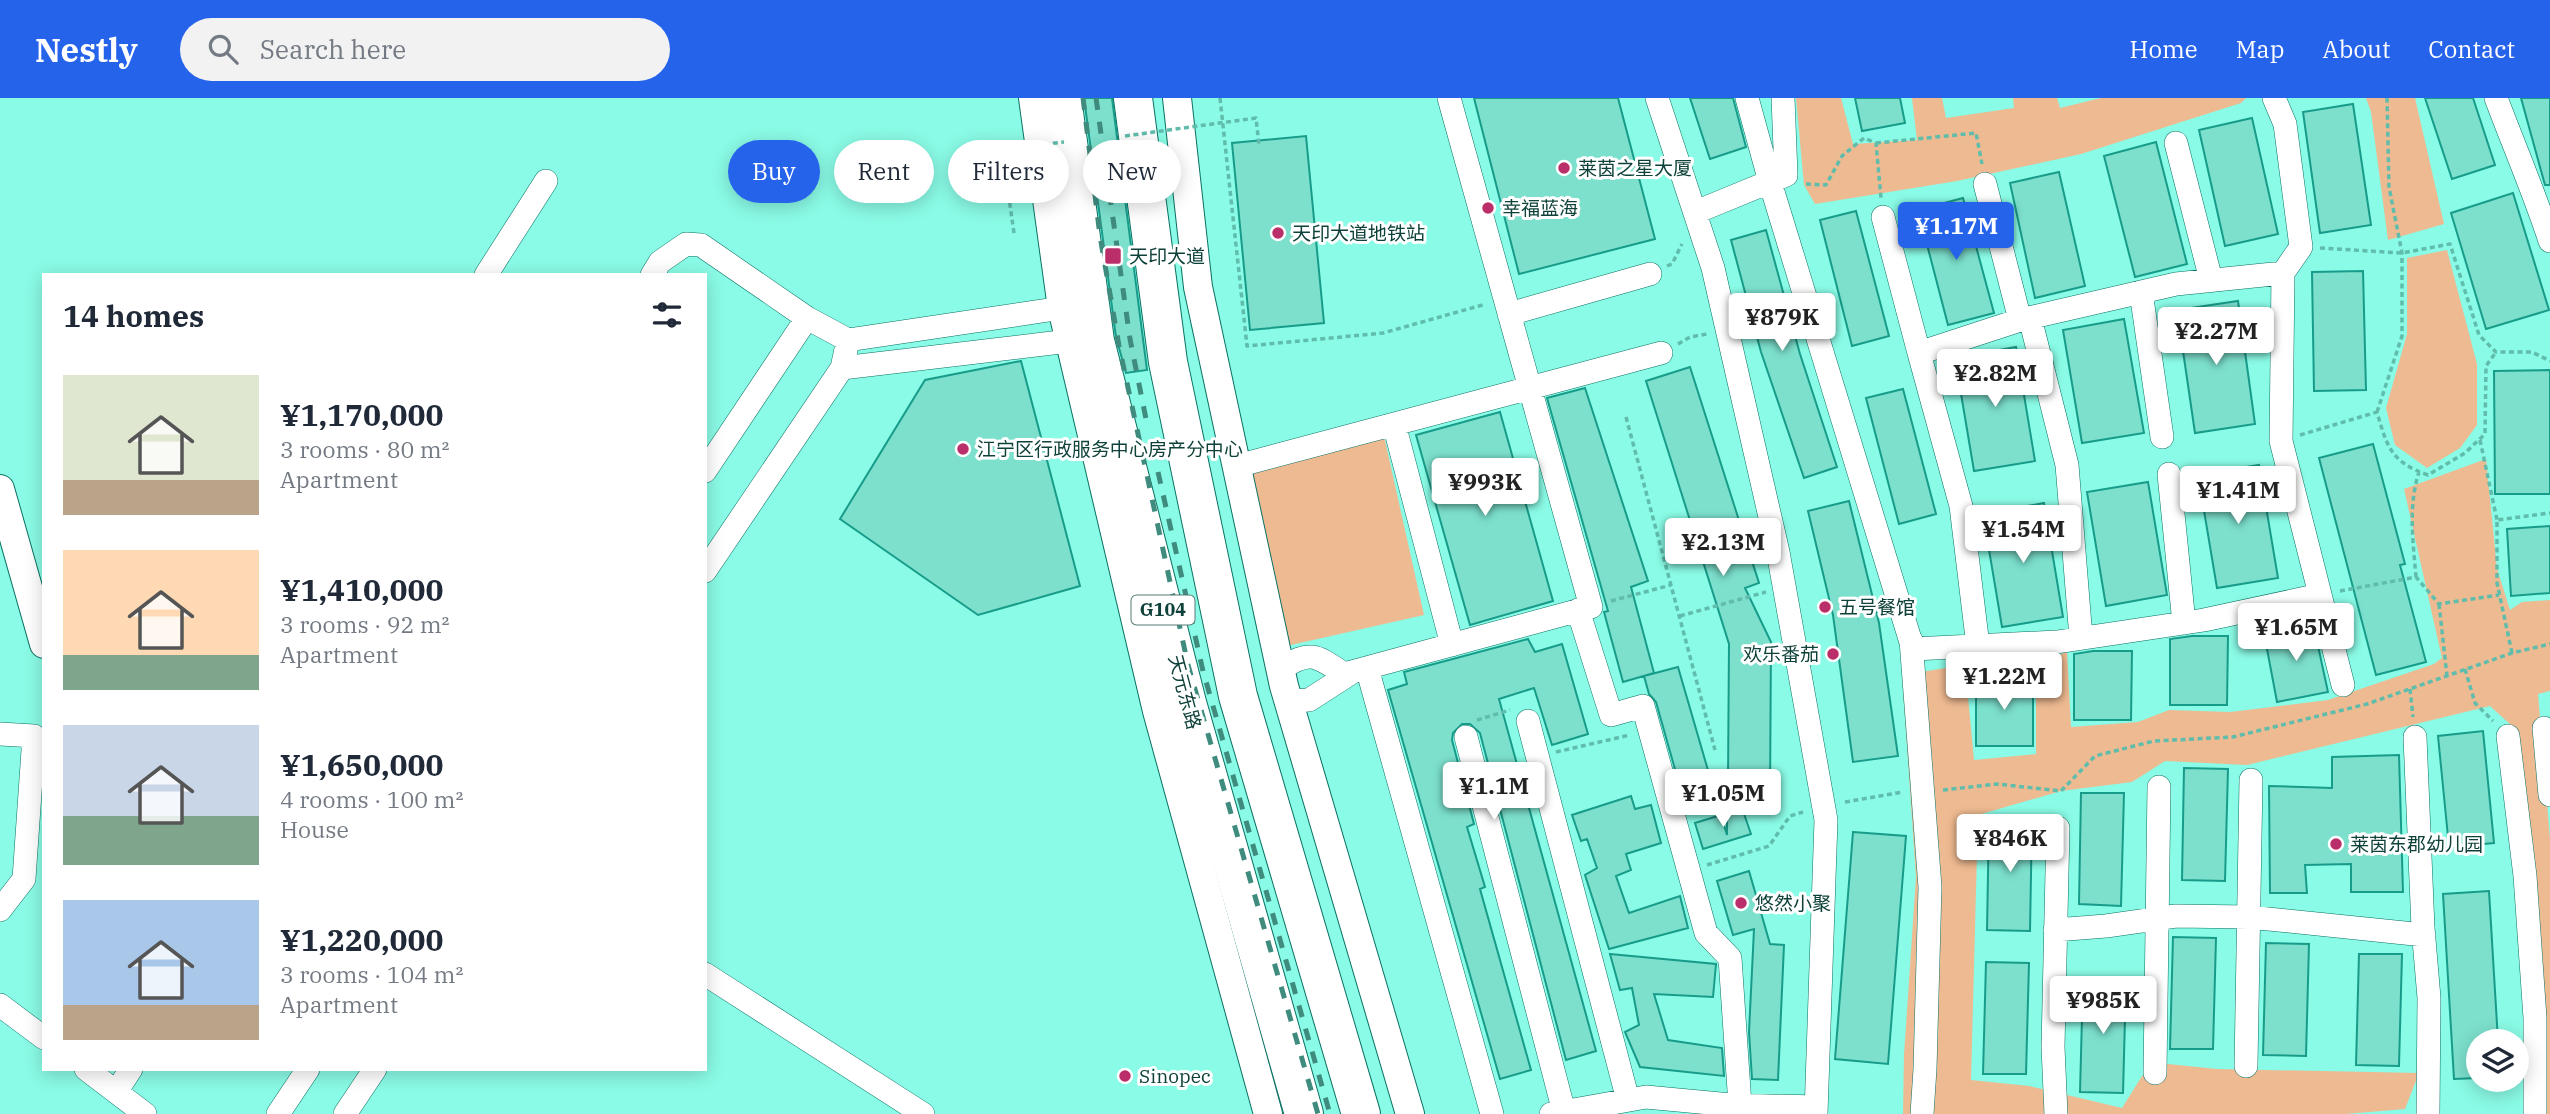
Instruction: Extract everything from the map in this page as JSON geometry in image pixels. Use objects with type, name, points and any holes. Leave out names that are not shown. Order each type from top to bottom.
[{"type":"highway","name":"天元东路","points":[[1062,98],[1095,341],[1187,703],[1304,1114]]},
{"type":"highway","name":"G104","points":[[1133,98],[1168,362],[1238,696],[1361,1114]]},
{"type":"street","name":"天元东路","points":[[1033,98],[1069,341],[1157,711],[1269,1114]]},
{"type":"street","points":[[1177,98],[1198,287],[1281,669],[1410,1114]]},
{"type":"street","points":[[1449,98],[1530,388],[1611,715],[1643,706],[1706,933],[1730,958],[1740,1105]]},
{"type":"street","points":[[1466,737],[1557,1113],[1646,1097],[1816,1110],[1826,820],[1824,806],[1784,586],[1727,331],[1698,217],[1657,98]]},
{"type":"street","points":[[1747,98],[1770,182],[1913,649],[2057,642],[2184,623],[2320,595]]},
{"type":"street","points":[[1698,217],[1786,175],[1783,98]]},
{"type":"street","points":[[2274,98],[2285,124],[2301,247],[2283,273],[2281,441],[2343,685]]},
{"type":"street","points":[[2496,98],[2520,161],[2541,184],[2550,241]]},
{"type":"street","points":[[2176,143],[2211,280]]},
{"type":"street","points":[[487,273],[546,181]]},
{"type":"street","points":[[1985,184],[2067,465],[2081,638]]},
{"type":"street","points":[[1883,217],[1961,506],[1978,646]]},
{"type":"street","points":[[653,273],[660,262],[686,244],[701,245],[807,318],[848,340],[1062,308]]},
{"type":"street","points":[[1919,353],[2025,319],[2176,284],[2283,273]]},
{"type":"street","points":[[1507,307],[1650,274]]},
{"type":"street","points":[[2141,292],[2162,437]]},
{"type":"street","points":[[707,468],[807,318]]},
{"type":"street","points":[[707,568],[842,368],[848,340]]},
{"type":"street","points":[[842,368],[1069,341]]},
{"type":"street","points":[[1237,466],[1661,354]]},
{"type":"street","points":[[1394,424],[1452,645]]},
{"type":"street","points":[[2169,474],[2184,623]]},
{"type":"street","points":[[0,489],[42,637]]},
{"type":"street","points":[[1281,669],[1298,657],[1319,658],[1344,674],[1584,608]]},
{"type":"street","points":[[1911,640],[1930,887],[1922,1114]]},
{"type":"street","points":[[1289,701],[1309,700],[1359,670]]},
{"type":"street","points":[[1359,670],[1492,1114]]},
{"type":"street","points":[[1528,721],[1628,1100]]},
{"type":"street","points":[[2544,728],[2550,795]]},
{"type":"street","points":[[0,734],[34,736],[24,879],[0,910]]},
{"type":"street","points":[[2508,736],[2525,876],[2535,1018],[2535,1114]]},
{"type":"street","points":[[2415,737],[2429,998],[2428,1114]]},
{"type":"street","points":[[2246,1066],[2251,780]]},
{"type":"street","points":[[2155,1073],[2159,787]]},
{"type":"street","points":[[2056,1114],[2053,1047],[2058,828]]},
{"type":"street","points":[[2055,930],[2176,916],[2249,917],[2424,935]]},
{"type":"street","points":[[707,975],[923,1114]]},
{"type":"street","points":[[0,1005],[42,1036]]},
{"type":"street","points":[[89,1071],[145,1114]]},
{"type":"street","points":[[116,1092],[130,1071]]},
{"type":"street","points":[[278,1114],[307,1071]]},
{"type":"street","points":[[345,1114],[374,1071]]},
{"type":"path","points":[[1220,98],[1247,346],[1383,333],[1507,307]]},
{"type":"path","points":[[2387,98],[2389,187],[2402,253],[2402,336],[2378,412],[2386,444],[2406,467],[2428,475],[2465,453],[2485,434],[2486,366],[2496,352]]},
{"type":"path","points":[[1125,136],[1256,118],[1259,145]]},
{"type":"path","points":[[1770,182],[1826,185],[1842,156],[1864,138],[1876,143],[1976,133],[1985,184]]},
{"type":"path","points":[[1876,143],[1883,217]]},
{"type":"path","points":[[1010,203],[1014,233]]},
{"type":"path","points":[[1650,274],[1672,264],[1683,243],[1684,228],[1698,217]]},
{"type":"path","points":[[2301,247],[2402,253],[2450,244],[2479,335],[2496,352],[2532,352],[2550,361]]},
{"type":"path","points":[[1661,354],[1690,337],[1727,331]]},
{"type":"path","points":[[2281,441],[2378,412]]},
{"type":"path","points":[[1626,417],[1715,750]]},
{"type":"path","points":[[2480,439],[2497,520],[2497,583],[2511,653]]},
{"type":"path","points":[[2419,472],[2415,485],[2412,527],[2416,577],[2439,604],[2447,676]]},
{"type":"path","points":[[2497,520],[2550,513]]},
{"type":"path","points":[[2320,595],[2416,577]]},
{"type":"path","points":[[1584,608],[1671,585],[1681,618],[1784,586]]},
{"type":"path","points":[[2439,604],[2499,595]]},
{"type":"path","points":[[1688,870],[1769,846],[1790,816],[1824,806],[1922,790],[1997,784],[2062,791],[2095,756],[2154,741],[2234,737],[2367,704],[2511,653],[2550,644]]},
{"type":"path","points":[[2465,669],[2475,703],[2508,736]]},
{"type":"path","points":[[2410,688],[2415,737]]},
{"type":"path","points":[[1466,737],[1464,724],[1521,706],[1528,721]]},
{"type":"path","points":[[1537,757],[1650,730]]},
{"type":"shaded area","points":[[1796,98],[1841,98],[1853,144],[1917,140],[1912,98],[1942,98],[1946,118],[2014,108],[2013,98],[2057,98],[2060,108],[2101,98],[2246,98],[2241,103],[2081,154],[1957,181],[1815,204],[1804,185]]},
{"type":"shaded area","points":[[2366,98],[2415,98],[2444,224],[2388,240],[2371,112]]},
{"type":"shaded area","points":[[2447,250],[2477,364],[2477,425],[2460,448],[2427,468],[2395,445],[2386,408],[2407,334],[2407,258]]},
{"type":"shaded area","points":[[1384,436],[1424,615],[1282,647],[1242,468]]},
{"type":"shaded area","points":[[2486,459],[2497,569],[2510,610],[2522,602],[2550,600],[2550,691],[2538,694],[2550,839],[2550,1114],[2539,1114],[2526,849],[2511,725],[2490,706],[2247,765],[2165,761],[2132,782],[2061,791],[1978,815],[1971,1080],[2029,1086],[2122,1108],[2142,1076],[2168,1064],[2217,1069],[2419,1073],[2405,1109],[2346,1114],[1903,1114],[1904,1055],[1916,877],[1902,675],[1965,665],[1974,760],[2036,754],[2036,668],[2067,651],[2071,727],[2138,722],[2169,710],[2230,712],[2328,700],[2434,664],[2442,658],[2404,489]]},
{"type":"building","points":[[1084,98],[1112,98],[1117,140],[1090,140]]},
{"type":"building","name":"莱茵之星大厦","points":[[1474,98],[1618,98],[1655,239],[1519,274]]},
{"type":"building","points":[[1690,98],[1733,98],[1746,147],[1710,159]]},
{"type":"building","points":[[1855,98],[1900,98],[1905,123],[1862,131]]},
{"type":"building","points":[[2425,98],[2473,98],[2495,165],[2452,179]]},
{"type":"building","points":[[2521,98],[2550,98],[2550,185],[2545,185]]},
{"type":"building","points":[[2353,104],[2371,225],[2320,233],[2303,112]]},
{"type":"building","points":[[2252,118],[2278,234],[2225,246],[2199,130]]},
{"type":"building","name":"天印大道地铁站","points":[[1306,136],[1324,323],[1250,330],[1232,143]]},
{"type":"building","points":[[2156,142],[2187,264],[2135,277],[2104,156]]},
{"type":"building","points":[[2059,172],[2085,286],[2035,298],[2010,183]]},
{"type":"building","points":[[2513,193],[2549,310],[2486,329],[2451,213]]},
{"type":"building","points":[[1963,198],[1994,313],[1948,325],[1918,210]]},
{"type":"building","points":[[1098,203],[1126,203],[1147,370],[1126,373],[1116,337]]},
{"type":"building","points":[[1856,211],[1889,336],[1852,346],[1820,220]]},
{"type":"building","points":[[1766,230],[1800,354],[1837,467],[1804,478],[1761,352],[1731,240]]},
{"type":"building","points":[[2363,271],[2366,390],[2314,391],[2312,272]]},
{"type":"building","points":[[2238,301],[2255,424],[2195,433],[2177,310]]},
{"type":"building","points":[[2124,319],[2144,433],[2082,443],[2063,330]]},
{"type":"building","points":[[2016,347],[2035,461],[1974,471],[1955,358]]},
{"type":"building","name":"江宁区行政服务中心房产分中心","points":[[1021,361],[1080,586],[978,615],[840,519],[925,380]]},
{"type":"building","points":[[1690,367],[1759,583],[1745,588],[1771,642],[1770,795],[1739,805],[1728,780],[1729,644],[1646,381]]},
{"type":"building","points":[[2550,370],[2550,494],[2495,494],[2494,371]]},
{"type":"building","points":[[1585,388],[1648,581],[1631,587],[1654,673],[1623,682],[1604,612],[1608,611],[1547,398]]},
{"type":"building","points":[[1903,389],[1936,514],[1899,524],[1866,398]]},
{"type":"building","points":[[1500,412],[1553,601],[1470,625],[1416,435]]},
{"type":"building","points":[[2373,444],[2405,564],[2400,565],[2426,662],[2376,675],[2319,458]]},
{"type":"building","points":[[2259,465],[2278,578],[2217,588],[2198,475]]},
{"type":"building","points":[[2148,482],[2167,595],[2106,606],[2087,492]]},
{"type":"building","points":[[1849,501],[1879,623],[1898,756],[1853,762],[1833,615],[1808,511]]},
{"type":"building","points":[[2044,503],[2063,617],[2002,627],[1983,514]]},
{"type":"building","points":[[2550,526],[2550,593],[2511,596],[2507,529]]},
{"type":"building","points":[[2313,623],[2328,692],[2277,702],[2264,633]]},
{"type":"building","points":[[2228,636],[2227,705],[2170,705],[2170,639]]},
{"type":"building","points":[[1528,639],[1535,652],[1562,644],[1588,734],[1552,745],[1534,688],[1499,699],[1596,1051],[1566,1060],[1480,733],[1470,724],[1462,724],[1453,733],[1452,740],[1474,824],[1467,827],[1485,887],[1480,889],[1531,1070],[1500,1079],[1388,690],[1407,684],[1404,672]]},
{"type":"building","points":[[2132,651],[2131,720],[2074,720],[2074,654]]},
{"type":"building","points":[[1678,667],[1712,784],[1682,794],[1656,702],[1649,694],[1644,676]]},
{"type":"building","points":[[1976,677],[2033,677],[2033,746],[1976,746]]},
{"type":"building","points":[[2483,731],[2494,843],[2449,847],[2438,736]]},
{"type":"building","name":"莱茵东郡幼儿园","points":[[2399,755],[2403,892],[2351,892],[2351,864],[2305,865],[2307,893],[2270,893],[2269,786],[2332,788],[2332,757]]},
{"type":"building","points":[[2184,768],[2228,769],[2225,881],[2182,880]]},
{"type":"building","points":[[2081,793],[2124,793],[2121,906],[2079,904]]},
{"type":"building","points":[[1631,796],[1635,809],[1651,805],[1661,843],[1626,854],[1631,870],[1616,876],[1629,913],[1680,896],[1688,928],[1609,949],[1585,875],[1597,868],[1587,839],[1581,841],[1572,815]]},
{"type":"building","points":[[1742,808],[1751,834],[1703,849],[1695,823],[1721,815],[1727,835],[1727,813]]},
{"type":"building","points":[[1989,818],[2032,819],[2030,931],[1987,930]]},
{"type":"building","points":[[1853,832],[1906,836],[1888,1064],[1835,1059]]},
{"type":"building","points":[[1749,871],[1770,944],[1784,945],[1778,1080],[1752,1079],[1749,1032],[1754,929],[1733,935],[1717,881]]},
{"type":"building","points":[[2489,891],[2497,1029],[2466,1029],[2466,1078],[2454,1079],[2443,894]]},
{"type":"building","points":[[2173,937],[2216,938],[2213,1049],[2170,1049]]},
{"type":"building","points":[[2266,943],[2309,944],[2306,1056],[2263,1055]]},
{"type":"building","points":[[1610,954],[1716,964],[1713,997],[1654,994],[1668,1040],[1722,1048],[1724,1076],[1640,1067],[1625,1032],[1639,1025],[1632,988],[1620,990]]},
{"type":"building","points":[[2359,954],[2402,954],[2399,1066],[2356,1065]]},
{"type":"building","points":[[1986,962],[2029,963],[2026,1074],[1983,1074]]},
{"type":"building","points":[[2083,980],[2126,981],[2123,1093],[2080,1092]]},
{"type":"railway","points":[[1083,98],[1100,236],[1119,346],[1188,665],[1318,1114]]},
{"type":"railway","points":[[1096,98],[1130,339],[1147,424]]},
{"type":"railway","points":[[1158,472],[1203,671],[1330,1114]]},
{"type":"place","name":"莱茵之星大厦","points":[[1564,168]]},
{"type":"place","name":"幸福蓝海","points":[[1488,208]]},
{"type":"place","name":"天印大道地铁站","points":[[1278,233]]},
{"type":"place","name":"天印大道","points":[[1113,256]]},
{"type":"place","name":"江宁区行政服务中心房产分中心","points":[[963,449]]},
{"type":"place","name":"五号餐馆","points":[[1825,607]]},
{"type":"place","name":"欢乐番茄","points":[[1833,654]]},
{"type":"place","name":"莱茵东郡幼儿园","points":[[2336,844]]},
{"type":"place","name":"悠然小聚","points":[[1741,903]]},
{"type":"place","name":"Sinopec","points":[[1125,1076]]}]
